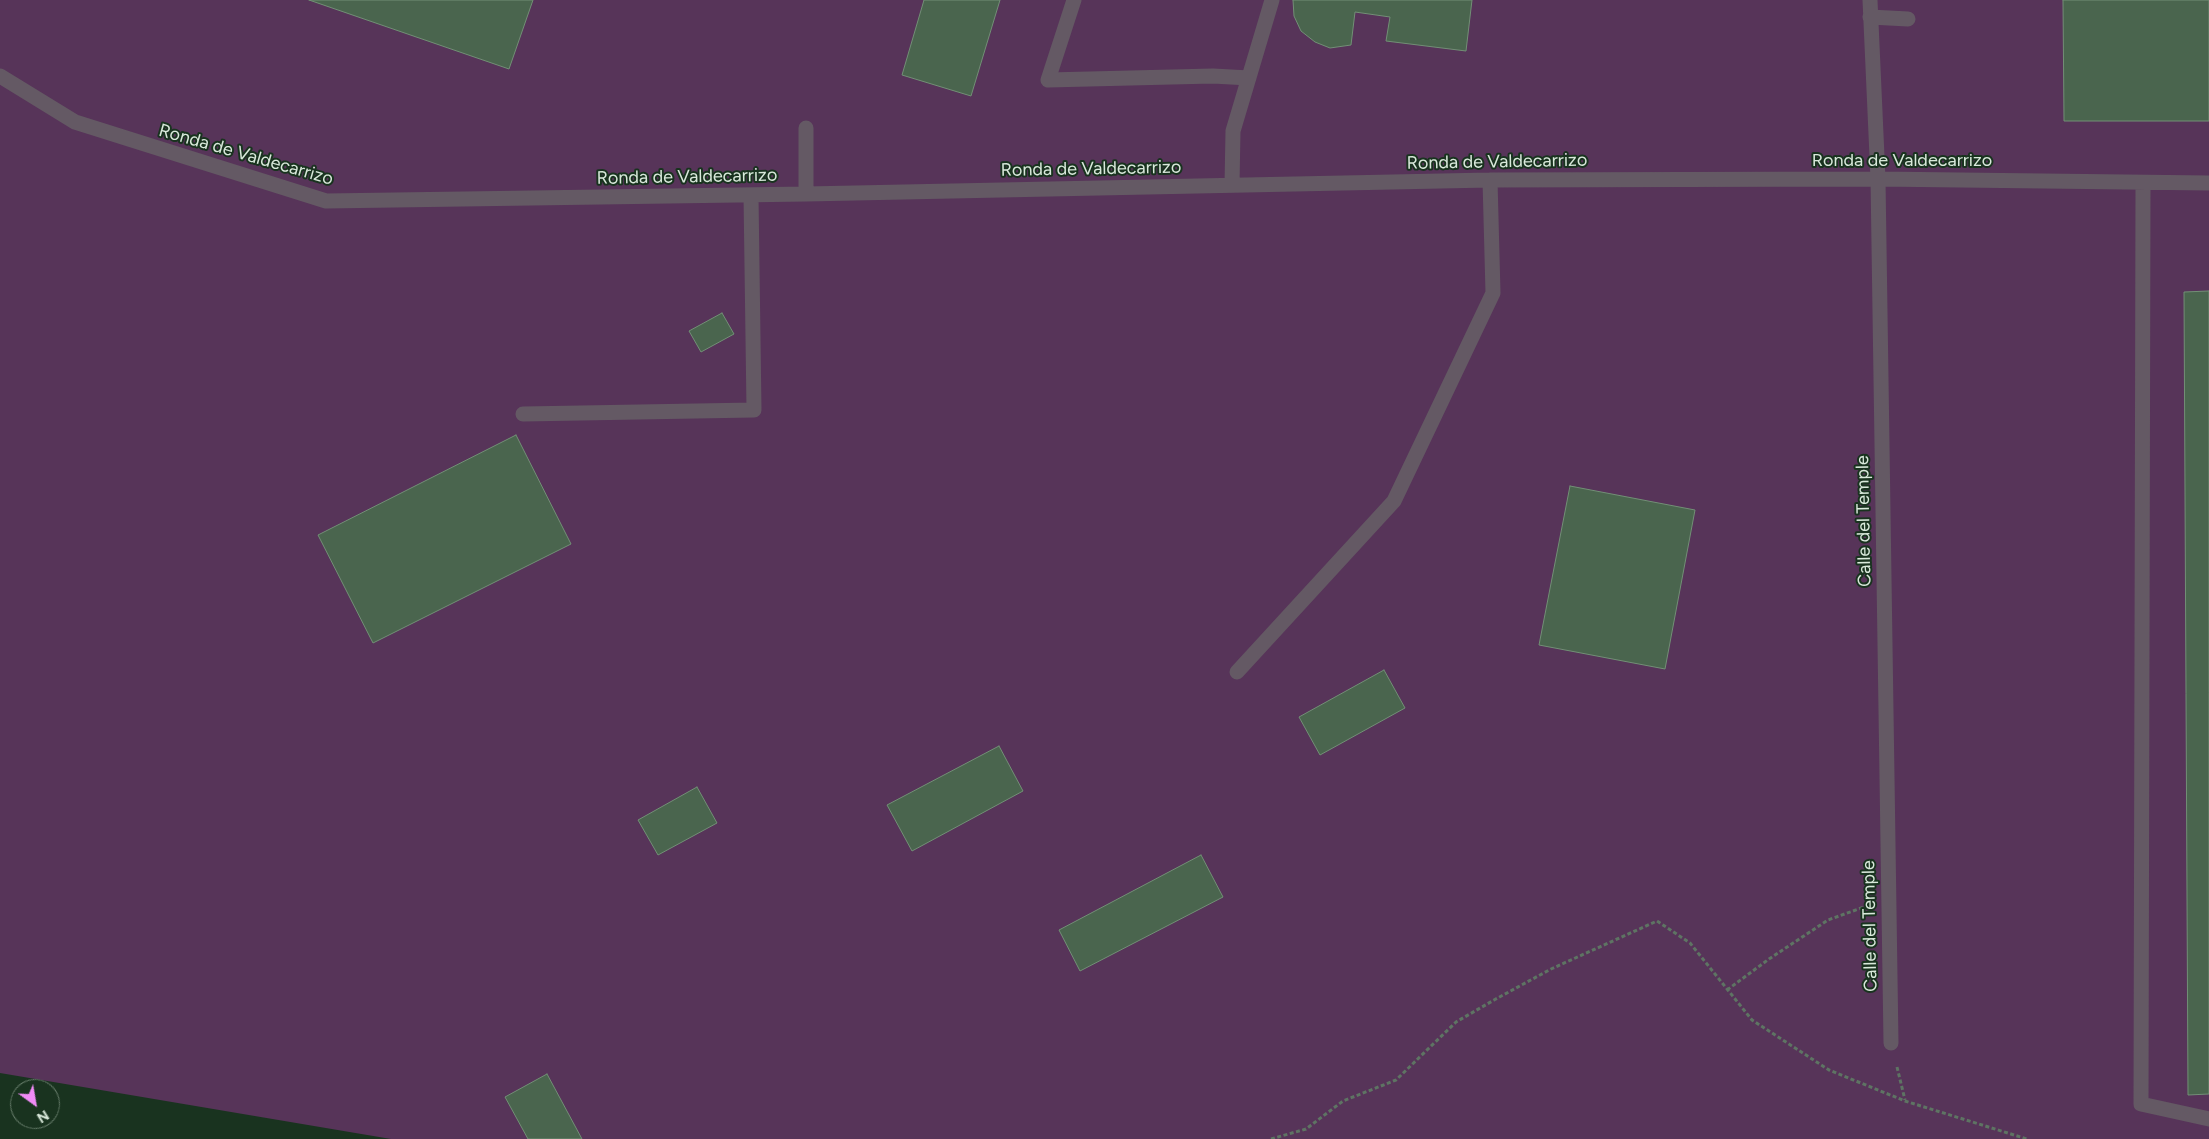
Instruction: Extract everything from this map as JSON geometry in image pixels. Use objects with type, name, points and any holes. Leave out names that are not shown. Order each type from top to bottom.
[{"type":"street","points":[[1074,0],[1048,80],[1213,76],[1249,78]]},
{"type":"street","points":[[1232,185],[1233,131],[1272,0]]},
{"type":"street","name":"Calle del Temple","points":[[1870,0],[1878,179],[1891,1042]]},
{"type":"street","points":[[1870,17],[1908,19]]},
{"type":"street","name":"Ronda de Valdecarrizo","points":[[0,76],[75,122],[326,201],[751,195],[1490,180],[1878,179],[2209,183]]},
{"type":"street","points":[[806,128],[806,194]]},
{"type":"street","points":[[1237,672],[1394,501],[1493,293],[1490,180]]},
{"type":"street","points":[[2142,182],[2141,1104],[2209,1119]]},
{"type":"street","points":[[523,414],[754,410],[751,195]]},
{"type":"path","points":[[1727,990],[1828,920],[1888,898]]},
{"type":"path","points":[[1271,1139],[1306,1129],[1343,1101],[1396,1080],[1456,1022],[1494,1000],[1551,969],[1657,920],[1690,943],[1752,1020],[1829,1070],[1905,1100],[2027,1139]]},
{"type":"path","points":[[1891,1042],[1905,1100]]},
{"type":"shaded area","points":[[0,0],[2209,0],[2209,1139],[391,1139],[60,1083],[60,1079],[36,1079],[0,1073]]},
{"type":"building","points":[[309,0],[533,0],[509,69]]},
{"type":"building","points":[[924,0],[1000,0],[971,96],[902,75]]},
{"type":"building","points":[[1293,0],[1472,0],[1466,51],[1386,41],[1390,17],[1355,12],[1351,45],[1330,48],[1315,42],[1301,31],[1294,16]]},
{"type":"building","points":[[2063,0],[2209,0],[2209,121],[2064,121]]},
{"type":"building","points":[[2209,291],[2209,1094],[2188,1095],[2184,292]]},
{"type":"building","points":[[722,313],[734,334],[701,352],[689,331]]},
{"type":"building","points":[[516,435],[571,544],[373,643],[318,535]]},
{"type":"building","points":[[1570,486],[1695,510],[1665,669],[1539,645]]},
{"type":"building","points":[[1384,670],[1405,708],[1320,755],[1299,717]]},
{"type":"building","points":[[999,746],[1023,791],[912,851],[887,805]]},
{"type":"building","points":[[697,787],[717,823],[658,855],[638,820]]},
{"type":"building","points":[[1201,855],[1223,897],[1080,971],[1059,930]]},
{"type":"building","points":[[547,1074],[582,1139],[528,1139],[505,1097]]}]
